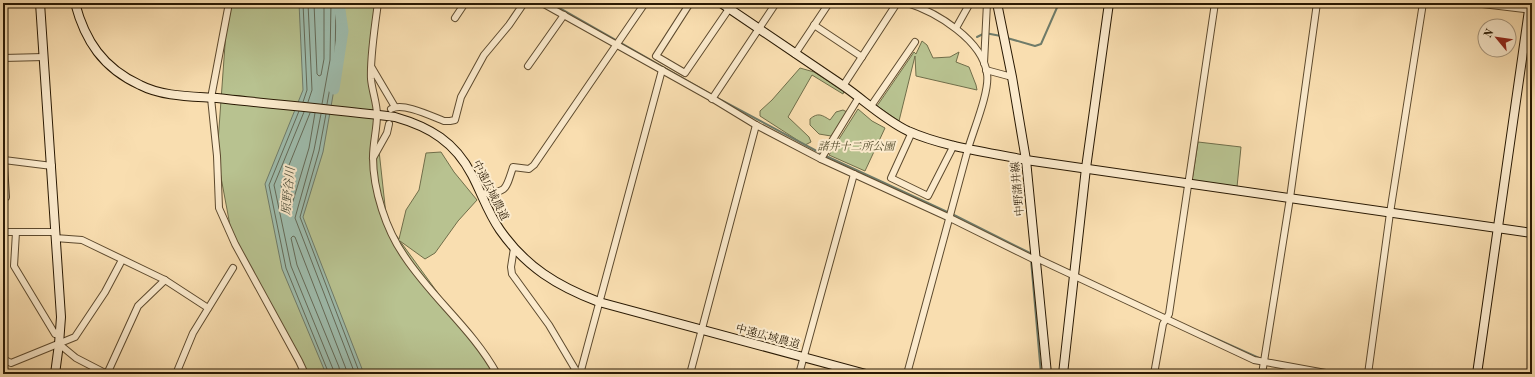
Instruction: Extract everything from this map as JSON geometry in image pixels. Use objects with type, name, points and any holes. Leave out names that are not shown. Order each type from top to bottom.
[{"type":"street","points":[[40,3],[61,317],[55,374]]},
{"type":"street","name":"中遠広域農道","points":[[75,3],[81,24],[94,48],[102,58],[118,73],[151,90],[165,93],[377,114],[406,120],[435,132],[456,151],[464,162],[481,194],[490,216],[514,248],[537,270],[577,294],[599,302],[866,374]]},
{"type":"street","points":[[228,3],[214,98],[219,208],[235,244],[305,374]]},
{"type":"street","points":[[378,3],[371,78],[377,114],[373,142],[373,159],[380,202],[387,224],[394,241],[406,259],[490,360],[497,374]]},
{"type":"street","points":[[456,18],[465,3]]},
{"type":"street","points":[[372,68],[393,108],[408,108],[444,120],[455,120],[462,97],[484,55],[509,25],[524,3]]},
{"type":"street","points":[[542,3],[662,70],[756,125],[821,159],[950,218],[1034,259],[1168,316],[1254,360],[1265,360],[1331,374]]},
{"type":"street","points":[[481,194],[500,192],[507,187],[513,167],[529,169],[534,165],[645,3]]},
{"type":"street","points":[[690,3],[656,56],[685,73],[731,6]]},
{"type":"street","points":[[722,3],[731,6],[795,54],[844,86],[893,122],[912,132],[968,149],[1026,160],[1532,233]]},
{"type":"street","points":[[712,99],[776,3]]},
{"type":"street","points":[[795,54],[829,3]]},
{"type":"street","points":[[844,86],[897,3]]},
{"type":"street","points":[[907,3],[925,6],[956,28],[971,42],[985,68],[1012,77]]},
{"type":"street","points":[[956,28],[970,3]]},
{"type":"street","points":[[907,374],[968,149],[987,86],[985,68],[987,3]]},
{"type":"street","name":"中野諸井線","points":[[996,3],[1012,77],[1026,160],[1034,259],[1047,374]]},
{"type":"street","points":[[1063,374],[1086,168],[1109,3]]},
{"type":"street","points":[[1154,374],[1163,324],[1168,316],[1215,3]]},
{"type":"street","points":[[1262,374],[1290,198],[1317,3]]},
{"type":"street","points":[[1368,374],[1390,213],[1423,3]]},
{"type":"street","points":[[1474,3],[1531,10],[1497,228],[1477,374]]},
{"type":"street","points":[[528,66],[564,16]]},
{"type":"street","points":[[814,25],[862,57]]},
{"type":"street","points":[[871,106],[915,42]]},
{"type":"street","points":[[3,58],[44,56]]},
{"type":"street","points":[[579,374],[662,70]]},
{"type":"street","points":[[821,159],[859,97]]},
{"type":"street","points":[[373,159],[387,133],[389,124]]},
{"type":"street","points":[[690,374],[756,125]]},
{"type":"street","points":[[912,132],[891,178],[928,196],[954,145]]},
{"type":"street","points":[[3,150],[6,197],[3,197]]},
{"type":"street","points":[[4,160],[52,166]]},
{"type":"street","points":[[799,374],[854,174]]},
{"type":"street","points":[[3,232],[55,235],[82,240],[165,280],[208,308]]},
{"type":"street","points":[[16,232],[14,266],[54,334],[60,335]]},
{"type":"street","points":[[514,248],[511,267],[512,274],[549,325],[579,374]]},
{"type":"street","points":[[3,359],[11,363],[75,337],[105,292],[122,260]]},
{"type":"street","points":[[176,374],[193,333],[233,268]]},
{"type":"street","points":[[59,344],[76,358],[107,374],[138,306],[165,280]]},
{"type":"green space","points":[[228,3],[375,3],[370,68],[387,224],[399,239],[406,210],[419,190],[426,153],[441,152],[454,172],[477,200],[458,221],[435,253],[425,259],[400,241],[497,374],[308,374],[232,236],[217,156]]},
{"type":"green space","points":[[922,41],[927,45],[933,58],[950,57],[959,52],[956,62],[969,67],[977,90],[916,76],[915,56],[899,121],[877,106],[914,52],[916,54]]},
{"type":"green space","points":[[800,68],[814,72],[844,91],[843,94],[812,75],[788,117],[809,137],[811,142],[805,145],[760,116],[760,111],[772,100]]},
{"type":"green space","name":"諸井十二所公園","points":[[858,109],[872,121],[885,128],[865,171],[829,155]]},
{"type":"green space","points":[[843,110],[849,113],[831,136],[819,134],[810,125],[810,119],[815,116],[822,116],[830,120],[836,112]]},
{"type":"green space","points":[[1198,142],[1241,147],[1237,187],[1192,181]]},
{"type":"water","points":[[299,3],[339,3],[339,61],[323,152],[303,217],[364,374],[326,374],[282,269],[265,184],[303,90]]},
{"type":"waterway","name":"原野谷川","points":[[334,89],[343,31],[339,3]]},
{"type":"waterway","points":[[551,3],[721,100],[826,156],[956,216],[1030,253],[1030,255]]},
{"type":"waterway","points":[[1007,38],[1035,46],[1041,44],[1059,3]]},
{"type":"waterway","points":[[977,37],[985,33],[1001,36]]},
{"type":"waterway","points":[[1031,260],[1041,374]]},
{"type":"waterway","points":[[1201,332],[1259,358]]},
{"type":"waterway","points":[[1330,371],[1348,374]]}]
